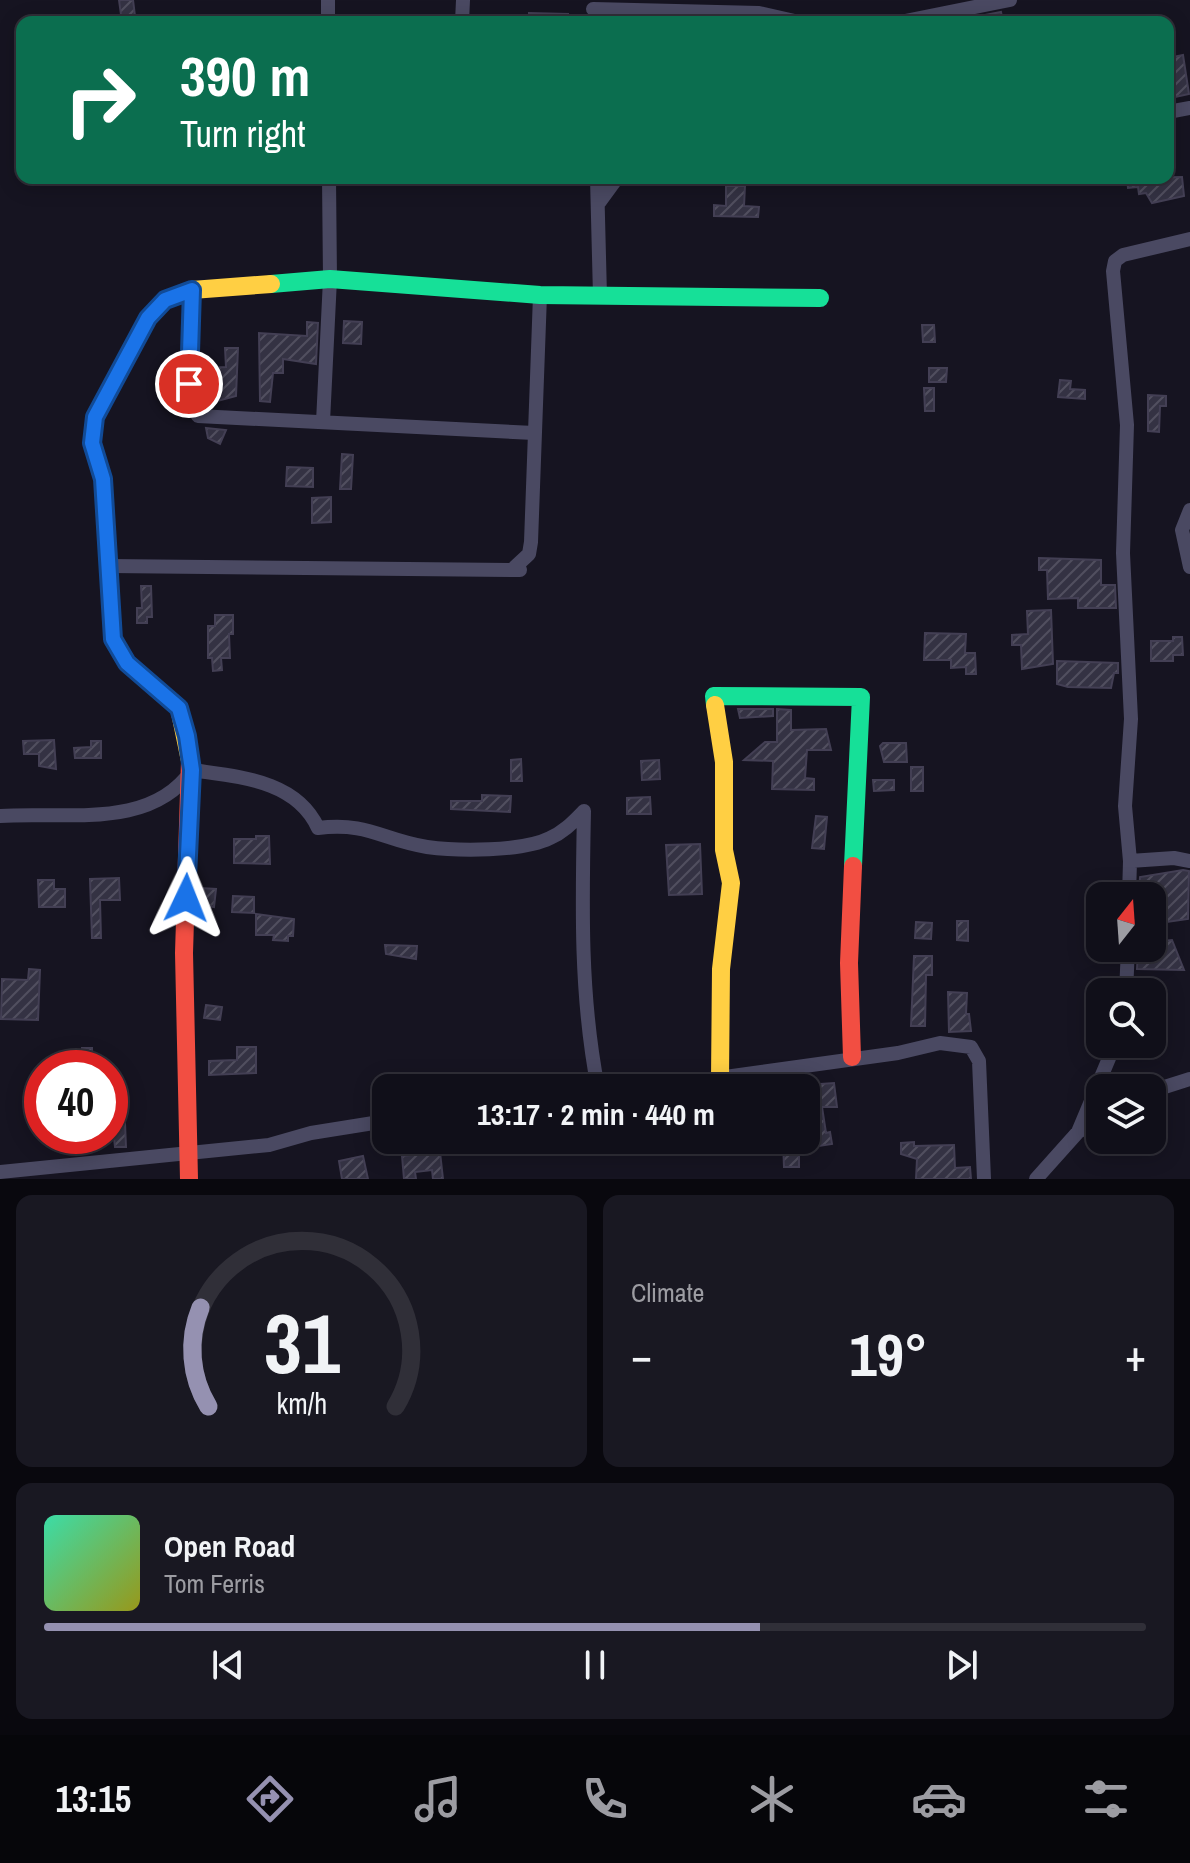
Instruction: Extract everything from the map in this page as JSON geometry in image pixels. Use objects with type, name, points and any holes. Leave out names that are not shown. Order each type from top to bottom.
[{"type":"street","points":[[930,16],[1010,0]]},
{"type":"street","points":[[593,10],[759,13],[772,16]]},
{"type":"street","points":[[323,422],[330,279],[329,184]]},
{"type":"street","points":[[597,184],[600,296]]},
{"type":"street","points":[[598,204],[613,184]]},
{"type":"street","points":[[1129,882],[1125,806],[1131,719],[1123,553],[1127,425],[1113,271],[1115,261],[1123,255],[1190,239]]},
{"type":"street","points":[[189,1179],[184,953],[192,770],[179,708],[127,663],[113,639],[103,479],[92,443],[95,417],[148,318],[165,300],[192,290],[330,279],[540,295],[820,298]]},
{"type":"street","points":[[192,290],[189,384],[191,401],[198,416],[534,433]]},
{"type":"street","points":[[109,566],[520,570],[515,567],[529,554],[531,542],[540,295]]},
{"type":"street","points":[[1190,510],[1182,530],[1190,567]]},
{"type":"street","points":[[720,1074],[721,969],[731,883],[724,850],[724,762],[714,696],[861,697],[848,986],[852,1057]]},
{"type":"street","points":[[0,816],[33,813],[70,817],[160,802],[176,790],[192,770]]},
{"type":"street","points":[[192,770],[270,783],[309,809],[318,828],[348,825],[424,846],[526,845],[557,834],[584,811],[582,893],[586,1025],[595,1074]]},
{"type":"street","points":[[1130,861],[1174,858],[1190,861]]},
{"type":"street","points":[[750,1074],[852,1057],[898,1053],[940,1043],[971,1047],[977,1051],[984,1179]]},
{"type":"street","points":[[1078,1132],[1109,1058]]},
{"type":"street","points":[[1166,1087],[1190,1079]]},
{"type":"street","points":[[0,1172],[190,1150],[269,1145],[311,1133],[372,1123]]},
{"type":"street","points":[[1036,1179],[1086,1127]]},
{"type":"building","points":[[119,0],[133,0],[135,16],[121,16]]},
{"type":"building","points":[[1001,12],[1002,16],[979,16]]},
{"type":"building","points":[[529,13],[568,14],[568,16],[529,16]]},
{"type":"building","points":[[1183,55],[1189,94],[1175,97],[1174,92],[1174,57]]},
{"type":"building","points":[[1174,177],[1182,177],[1184,196],[1152,203],[1146,193],[1139,194],[1138,187],[1128,188],[1128,184],[1174,184]]},
{"type":"building","points":[[726,186],[745,186],[744,206],[759,207],[758,217],[714,216],[714,205],[726,206]]},
{"type":"building","points":[[344,321],[362,322],[361,344],[343,343]]},
{"type":"building","points":[[307,322],[318,323],[316,364],[283,359],[283,373],[273,373],[270,402],[260,401],[259,333],[307,336]]},
{"type":"building","points":[[922,325],[934,325],[935,342],[923,342]]},
{"type":"building","points":[[225,348],[238,348],[236,396],[210,403],[207,368],[226,367]]},
{"type":"building","points":[[929,368],[947,368],[946,382],[929,382]]},
{"type":"building","points":[[1060,380],[1071,381],[1070,389],[1085,390],[1085,399],[1058,397]]},
{"type":"building","points":[[924,388],[934,388],[934,411],[925,411]]},
{"type":"building","points":[[1148,395],[1166,396],[1166,406],[1160,406],[1159,432],[1148,431]]},
{"type":"building","points":[[206,428],[226,430],[220,444],[208,438]]},
{"type":"building","points":[[342,454],[353,455],[351,489],[340,489]]},
{"type":"building","points":[[287,467],[313,468],[313,487],[286,486]]},
{"type":"building","points":[[331,497],[331,522],[312,523],[312,498]]},
{"type":"building","points":[[1039,558],[1101,560],[1101,585],[1115,585],[1116,608],[1078,608],[1078,598],[1048,599],[1047,570],[1039,570]]},
{"type":"building","points":[[141,586],[151,586],[152,617],[147,617],[147,623],[137,623],[137,608],[142,608]]},
{"type":"building","points":[[1051,610],[1053,664],[1022,669],[1021,645],[1012,645],[1012,635],[1028,634],[1027,611]]},
{"type":"building","points":[[215,615],[233,615],[233,634],[229,634],[230,658],[221,658],[222,670],[213,671],[212,658],[208,658],[208,626],[215,626]]},
{"type":"building","points":[[925,633],[966,634],[965,653],[975,653],[976,674],[966,674],[966,667],[951,668],[951,660],[924,660]]},
{"type":"building","points":[[1173,637],[1182,637],[1183,655],[1173,655],[1173,661],[1151,661],[1151,641],[1173,641]]},
{"type":"building","points":[[1057,661],[1118,663],[1118,673],[1114,673],[1111,688],[1068,687],[1057,684]]},
{"type":"building","points":[[738,709],[773,709],[773,716],[740,718]]},
{"type":"building","points":[[777,709],[791,710],[791,730],[826,729],[831,750],[807,750],[805,778],[814,779],[814,790],[772,789],[773,761],[744,760],[765,742],[777,742]]},
{"type":"building","points":[[54,740],[56,769],[39,766],[39,754],[24,754],[23,741]]},
{"type":"building","points":[[91,741],[101,741],[101,758],[75,758],[74,748],[91,747]]},
{"type":"building","points":[[883,743],[906,743],[907,762],[884,762],[880,746]]},
{"type":"building","points":[[521,759],[522,781],[511,781],[511,760]]},
{"type":"building","points":[[659,760],[660,779],[642,780],[641,761]]},
{"type":"building","points":[[911,767],[923,767],[923,791],[911,791]]},
{"type":"building","points":[[873,780],[894,780],[894,790],[874,791]]},
{"type":"building","points":[[482,795],[511,796],[510,812],[451,809],[451,801],[482,801]]},
{"type":"building","points":[[650,797],[651,814],[627,814],[627,798]]},
{"type":"building","points":[[816,816],[827,817],[824,849],[812,848]]},
{"type":"building","points":[[256,836],[269,836],[270,864],[234,863],[234,839],[256,839]]},
{"type":"building","points":[[700,844],[702,894],[669,895],[666,845]]},
{"type":"building","points":[[1189,871],[1188,919],[1166,922],[1166,882],[1140,882],[1140,877]]},
{"type":"building","points":[[119,878],[120,900],[100,900],[101,938],[92,938],[90,879]]},
{"type":"building","points":[[38,880],[54,880],[54,889],[65,889],[65,907],[39,907]]},
{"type":"building","points":[[200,888],[216,889],[214,907],[201,905]]},
{"type":"building","points":[[233,896],[254,897],[254,913],[232,912]]},
{"type":"building","points":[[256,914],[294,919],[293,936],[288,936],[288,941],[273,940],[274,935],[256,935]]},
{"type":"building","points":[[957,921],[968,921],[968,941],[957,940]]},
{"type":"building","points":[[916,922],[932,923],[931,939],[915,938]]},
{"type":"building","points":[[1172,940],[1184,970],[1137,969],[1137,962],[1166,962],[1166,941]]},
{"type":"building","points":[[385,945],[417,946],[416,959],[386,954]]},
{"type":"building","points":[[914,956],[932,956],[932,975],[926,975],[925,1026],[911,1026]]},
{"type":"building","points":[[29,969],[40,970],[38,1020],[1,1019],[2,979],[28,980]]},
{"type":"building","points":[[948,992],[967,993],[966,1014],[969,1014],[971,1031],[949,1032]]},
{"type":"building","points":[[206,1005],[222,1007],[220,1020],[204,1018]]},
{"type":"building","points":[[237,1047],[256,1047],[256,1073],[209,1075],[209,1061],[237,1060]]},
{"type":"building","points":[[834,1083],[837,1107],[822,1107],[826,1133],[830,1132],[832,1144],[820,1146],[820,1084]]},
{"type":"building","points":[[914,1142],[914,1146],[954,1145],[955,1168],[970,1167],[971,1179],[916,1179],[917,1159],[901,1154],[901,1143]]},
{"type":"building","points":[[440,1154],[443,1179],[433,1179],[432,1170],[415,1172],[416,1179],[404,1179],[402,1156]]},
{"type":"building","points":[[784,1154],[799,1154],[799,1167],[784,1167]]},
{"type":"building","points":[[363,1156],[368,1179],[342,1179],[339,1161]]},
{"type":"traffic: fast","points":[[271,284],[330,279],[540,295],[820,298]]},
{"type":"traffic: fast","points":[[715,705],[714,696],[861,697],[853,866]]},
{"type":"traffic: slow","points":[[190,761],[179,708],[127,663],[113,639],[103,479],[92,443],[95,417],[148,318],[165,300],[192,290],[271,284]]},
{"type":"traffic: slow","points":[[715,705],[724,762],[724,850],[731,883],[721,969],[720,1074]]},
{"type":"traffic: jam","points":[[189,1179],[184,953],[190,761]]},
{"type":"traffic: jam","points":[[852,1057],[849,963],[853,866]]},
{"type":"route","points":[[186,898],[192,770],[187,736],[179,708],[127,663],[113,639],[103,479],[92,443],[95,417],[148,318],[165,300],[192,290],[189,384]]}]
